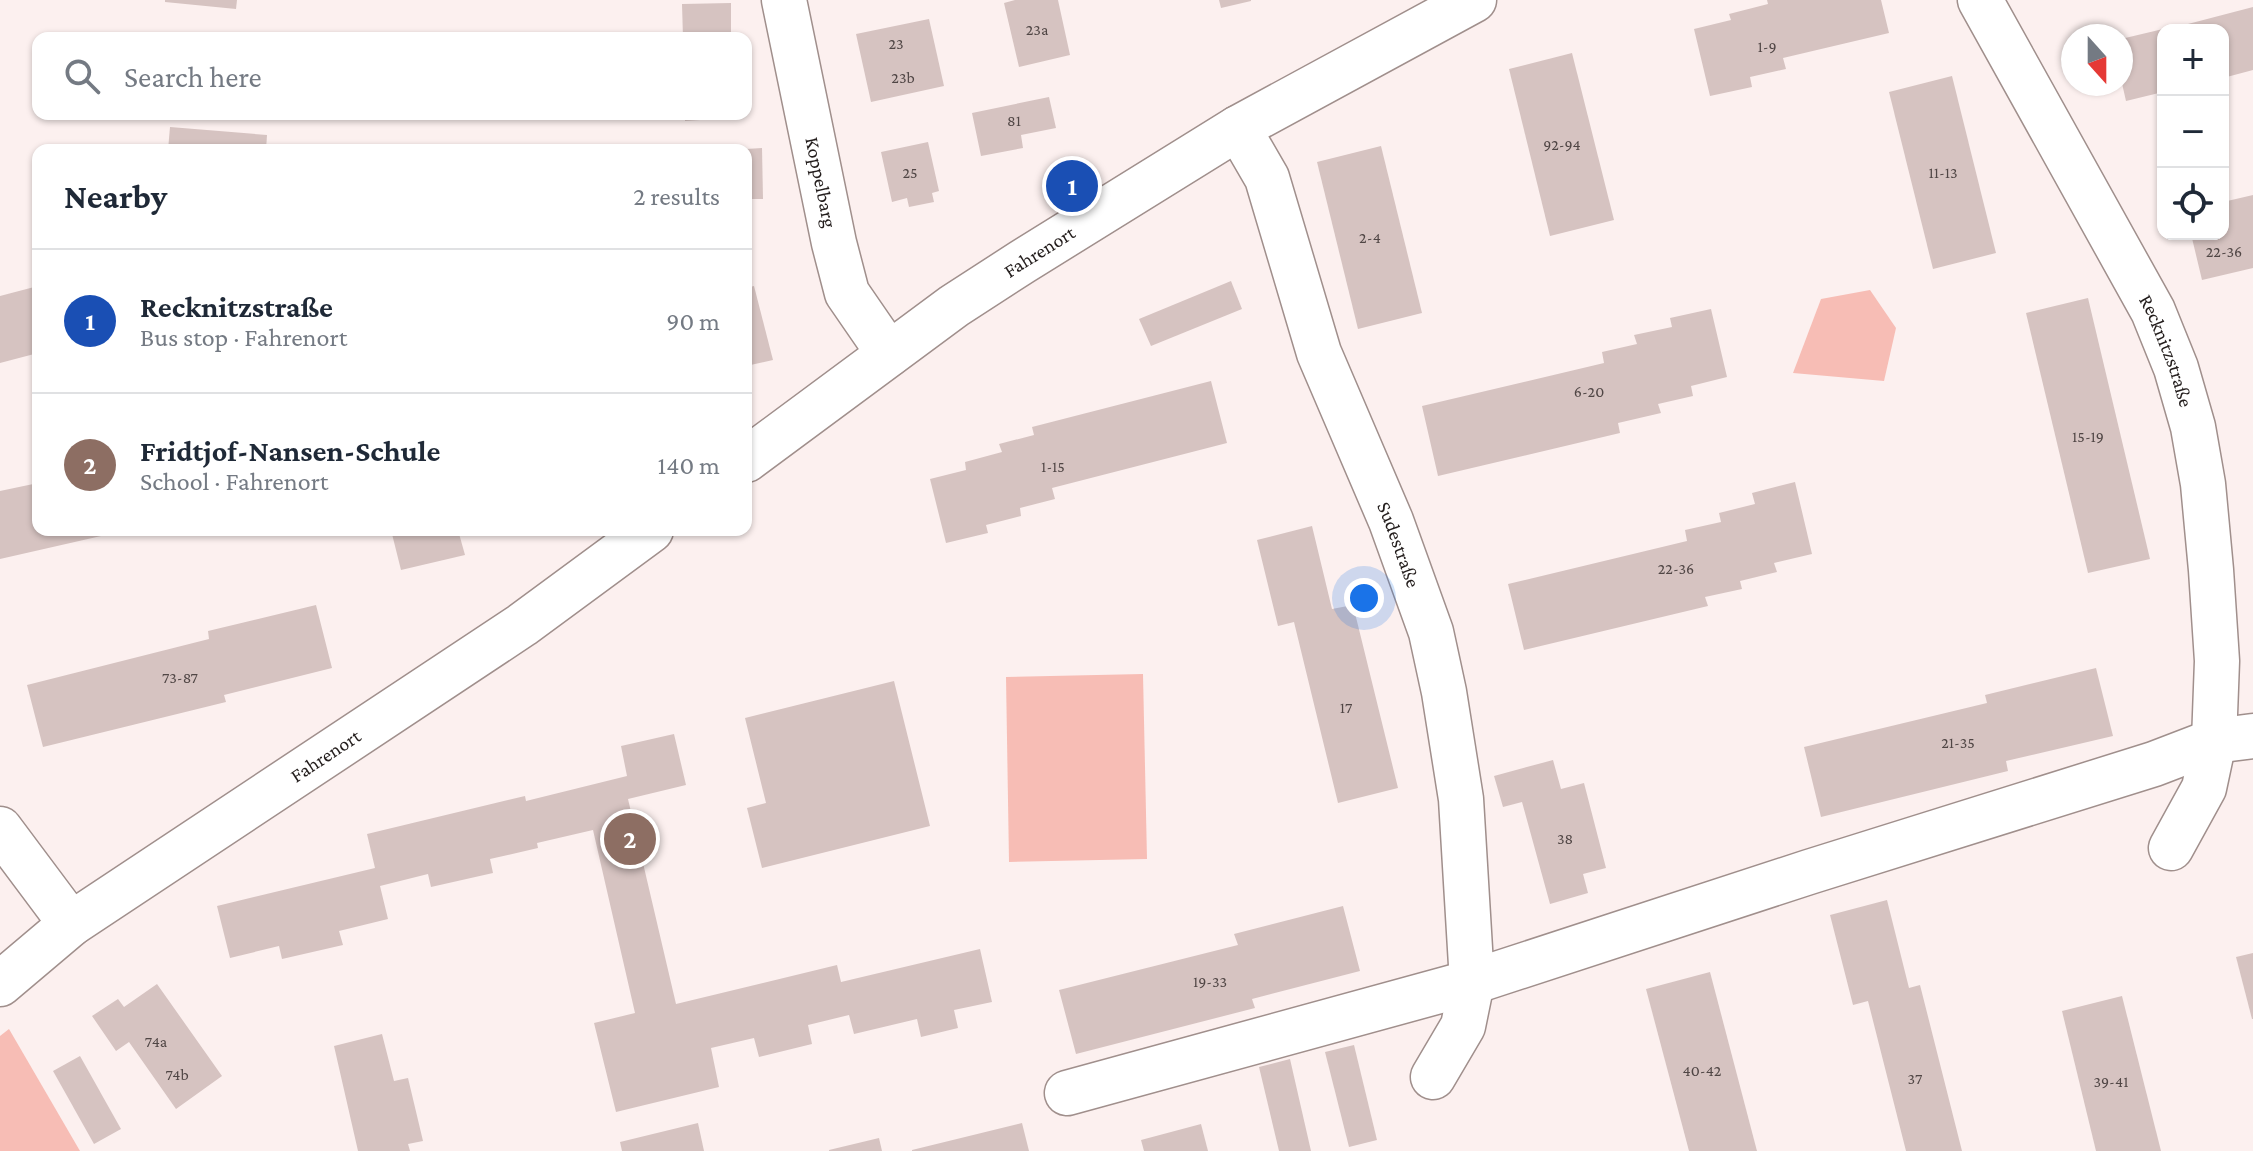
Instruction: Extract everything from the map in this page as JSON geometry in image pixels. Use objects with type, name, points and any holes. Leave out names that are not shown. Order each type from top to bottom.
[{"type":"street","name":"Koppelbarg","points":[[784,0],[847,293],[889,354]]},
{"type":"street","name":"Fahrenort","points":[[752,456],[999,277],[1238,128],[1474,0]]},
{"type":"street","name":"Recknitzstraße","points":[[1980,0],[2153,311],[2176,368],[2193,427],[2203,484],[2217,661],[2234,739],[2171,848]]},
{"type":"street","name":"Sudestraße","points":[[1238,128],[1267,178],[1319,353],[1391,521],[1431,632],[1444,692],[1461,799],[1472,982],[1463,1026],[1433,1077]]},
{"type":"street","name":"Fahrenort","points":[[0,984],[71,924],[522,625],[643,536]]},
{"type":"street","points":[[1067,1093],[1472,982],[2234,739]]},
{"type":"street","points":[[0,829],[71,924]]},
{"type":"shaded area","points":[[1870,290],[1896,328],[1884,381],[1793,373],[1821,299]]},
{"type":"shaded area","points":[[1143,674],[1147,859],[1009,862],[1006,677]]},
{"type":"shaded area","points":[[9,1029],[80,1151],[0,1151],[0,1036]]},
{"type":"building","points":[[165,0],[237,0],[236,9]]},
{"type":"building","points":[[1058,0],[1070,55],[1019,67],[1004,3]]},
{"type":"building","points":[[1219,0],[1251,0],[1251,1],[1221,8]]},
{"type":"building","points":[[1767,0],[1881,0],[1889,33],[1783,58],[1786,69],[1750,77],[1752,87],[1710,96],[1694,29],[1731,20],[1729,14],[1768,4]]},
{"type":"building","points":[[731,3],[731,32],[683,32],[682,4]]},
{"type":"building","points":[[2253,7],[2253,70],[2229,76],[2229,24],[2188,24]]},
{"type":"building","points":[[929,19],[944,86],[871,102],[856,34]]},
{"type":"building","points":[[2157,30],[2157,93],[2126,101],[2125,96],[2133,96],[2133,36]]},
{"type":"building","points":[[1572,53],[1614,220],[1550,236],[1509,69]]},
{"type":"building","points":[[1952,76],[1996,253],[1933,269],[1889,92]]},
{"type":"building","points":[[1049,97],[1056,128],[1021,135],[1023,148],[981,156],[972,113]]},
{"type":"building","points":[[170,127],[267,135],[266,144],[169,144]]},
{"type":"building","points":[[928,142],[939,191],[932,193],[934,202],[909,207],[907,198],[892,202],[881,152]]},
{"type":"building","points":[[1381,146],[1422,313],[1358,329],[1317,162]]},
{"type":"building","points":[[762,148],[763,199],[752,199],[752,149]]},
{"type":"building","points":[[2253,195],[2253,268],[2202,280],[2192,240],[2229,240],[2229,201]]},
{"type":"building","points":[[1231,281],[1242,309],[1151,346],[1139,319]]},
{"type":"building","points":[[752,286],[773,360],[752,365]]},
{"type":"building","points":[[32,288],[32,355],[0,363],[0,296]]},
{"type":"building","points":[[2088,298],[2150,559],[2088,573],[2026,313]]},
{"type":"building","points":[[1711,309],[1727,377],[1691,386],[1693,396],[1658,404],[1661,413],[1618,423],[1620,433],[1438,476],[1422,406],[1604,363],[1602,352],[1637,344],[1634,335],[1672,327],[1670,318]]},
{"type":"building","points":[[1211,381],[1227,443],[1052,488],[1055,499],[1020,508],[1021,516],[986,525],[988,533],[946,543],[930,479],[966,470],[965,462],[1002,452],[999,444],[1034,435],[1032,427]]},
{"type":"building","points":[[1795,482],[1812,554],[1774,563],[1777,572],[1740,581],[1742,589],[1705,597],[1708,606],[1524,650],[1508,584],[1687,541],[1685,530],[1721,522],[1719,513],[1755,504],[1752,493]]},
{"type":"building","points":[[32,484],[32,536],[101,536],[0,559],[0,491]]},
{"type":"building","points":[[1312,526],[1332,609],[1353,605],[1398,788],[1338,803],[1294,622],[1278,626],[1257,540]]},
{"type":"building","points":[[392,536],[460,536],[465,555],[401,570]]},
{"type":"building","points":[[316,605],[332,668],[224,695],[226,702],[43,747],[27,685],[209,639],[208,631]]},
{"type":"building","points":[[2096,668],[2113,736],[2006,761],[2008,771],[1821,817],[1804,747],[1987,703],[1985,695]]},
{"type":"building","points":[[894,681],[930,826],[762,868],[747,808],[766,803],[745,718]]},
{"type":"building","points":[[674,734],[686,785],[628,799],[676,1004],[837,965],[841,982],[980,949],[992,1002],[954,1010],[958,1028],[921,1037],[917,1019],[854,1034],[849,1015],[808,1025],[812,1044],[759,1057],[754,1038],[711,1048],[719,1087],[616,1112],[594,1023],[635,1013],[593,830],[537,843],[538,848],[490,859],[493,873],[431,887],[428,874],[380,886],[388,919],[339,931],[343,945],[282,959],[279,946],[230,958],[217,906],[375,868],[367,834],[525,796],[526,801],[627,776],[621,746]]},
{"type":"building","points":[[1553,760],[1561,789],[1584,783],[1606,868],[1583,874],[1588,893],[1550,904],[1522,802],[1503,807],[1494,776]]},
{"type":"building","points":[[1887,900],[1909,988],[1920,985],[1962,1151],[1906,1151],[1868,1001],[1853,1005],[1830,915]]},
{"type":"building","points":[[1343,906],[1360,971],[1252,999],[1255,1008],[1076,1054],[1059,990],[1238,945],[1234,934]]},
{"type":"building","points":[[2253,953],[2253,1019],[2252,1019],[2236,957]]},
{"type":"building","points":[[1710,972],[1757,1151],[1689,1151],[1646,989]]},
{"type":"building","points":[[157,984],[222,1076],[176,1109],[129,1042],[116,1051],[92,1016],[118,999],[124,1007]]},
{"type":"building","points":[[2122,996],[2161,1151],[2096,1151],[2062,1011]]},
{"type":"building","points":[[382,1034],[394,1081],[408,1078],[423,1141],[408,1144],[410,1151],[358,1151],[334,1046]]},
{"type":"building","points":[[1354,1045],[1377,1140],[1349,1147],[1325,1052]]},
{"type":"building","points":[[80,1056],[121,1129],[94,1144],[53,1071]]},
{"type":"building","points":[[1290,1059],[1311,1151],[1279,1151],[1259,1067]]},
{"type":"building","points":[[698,1123],[704,1151],[622,1151],[620,1142]]},
{"type":"building","points":[[1022,1123],[1029,1151],[912,1151],[912,1150]]},
{"type":"building","points":[[1201,1124],[1208,1151],[1144,1151],[1141,1140]]},
{"type":"building","points":[[879,1138],[882,1151],[829,1151],[829,1150]]},
{"type":"place","name":"Recknitzstraße","points":[[1072,186]]},
{"type":"place","name":"Fridtjof-Nansen-Schule","points":[[630,839]]}]
